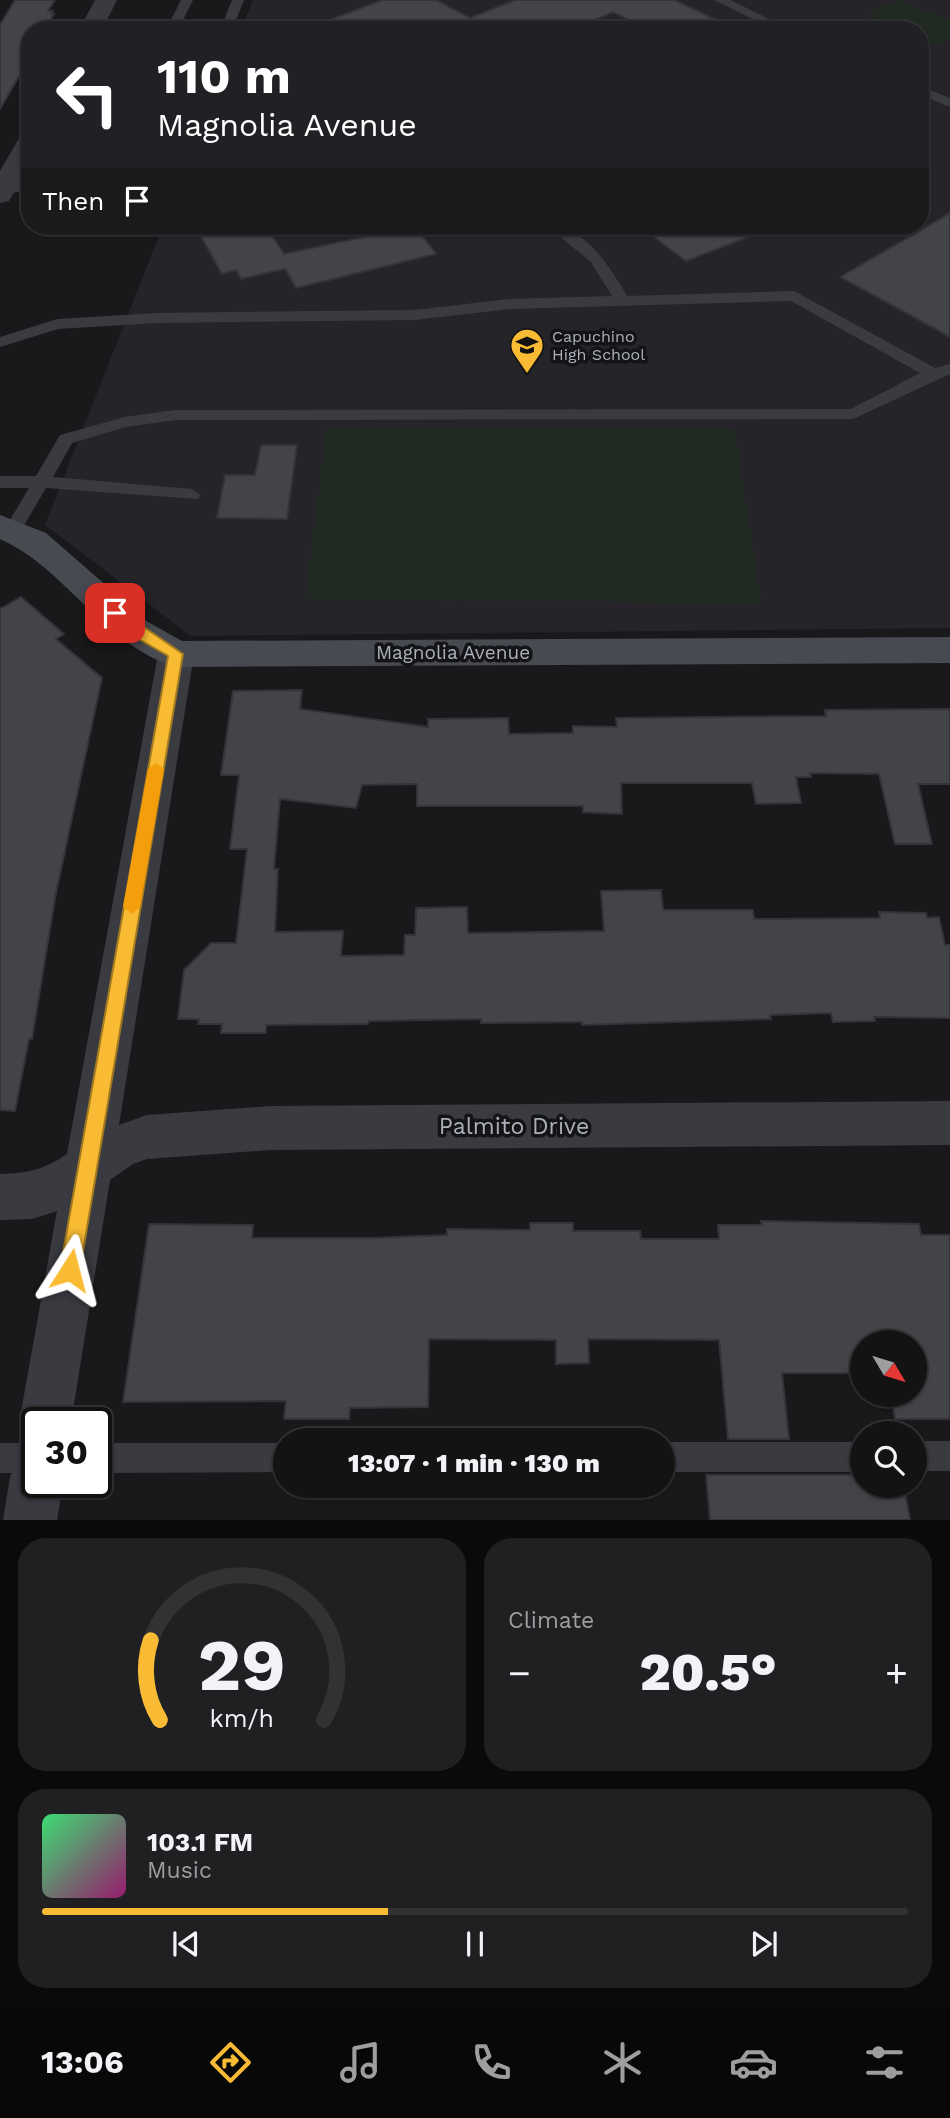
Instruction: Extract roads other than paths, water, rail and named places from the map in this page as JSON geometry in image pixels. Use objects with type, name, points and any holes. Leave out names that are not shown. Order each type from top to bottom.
[{"type":"main road","name":"Magnolia Avenue","points":[[6,528],[34,541],[135,631],[176,654],[950,650]]},
{"type":"street","points":[[95,21],[106,0]]},
{"type":"street","points":[[1,193],[21,156]]},
{"type":"street","points":[[49,1407],[86,1168],[176,654]]},
{"type":"street","name":"Palmito Drive","points":[[0,1196],[32,1196],[60,1187],[118,1147],[147,1137],[271,1128],[950,1123]]},
{"type":"street","points":[[30,1520],[34,1498]]},
{"type":"lane","points":[[176,21],[187,0]]},
{"type":"lane","points":[[230,21],[238,0]]},
{"type":"lane","points":[[720,0],[766,21]]},
{"type":"lane","points":[[929,94],[950,103]]},
{"type":"lane","points":[[1,193],[21,188]]},
{"type":"lane","points":[[566,235],[597,259],[622,301]]},
{"type":"lane","points":[[0,342],[57,324],[157,318],[415,315],[511,304],[794,296],[932,373]]},
{"type":"lane","points":[[6,528],[41,482],[66,439],[125,422],[175,415],[853,414],[878,405],[932,373],[950,369]]},
{"type":"lane","points":[[0,482],[41,482],[192,495]]},
{"type":"lane","points":[[927,1456],[950,1456]]},
{"type":"lane","points":[[675,1457],[850,1457]]},
{"type":"lane","points":[[0,1458],[21,1458]]},
{"type":"lane","points":[[112,1458],[273,1458]]},
{"type":"place","name":"Capuchino High School","points":[[527,375]]}]
